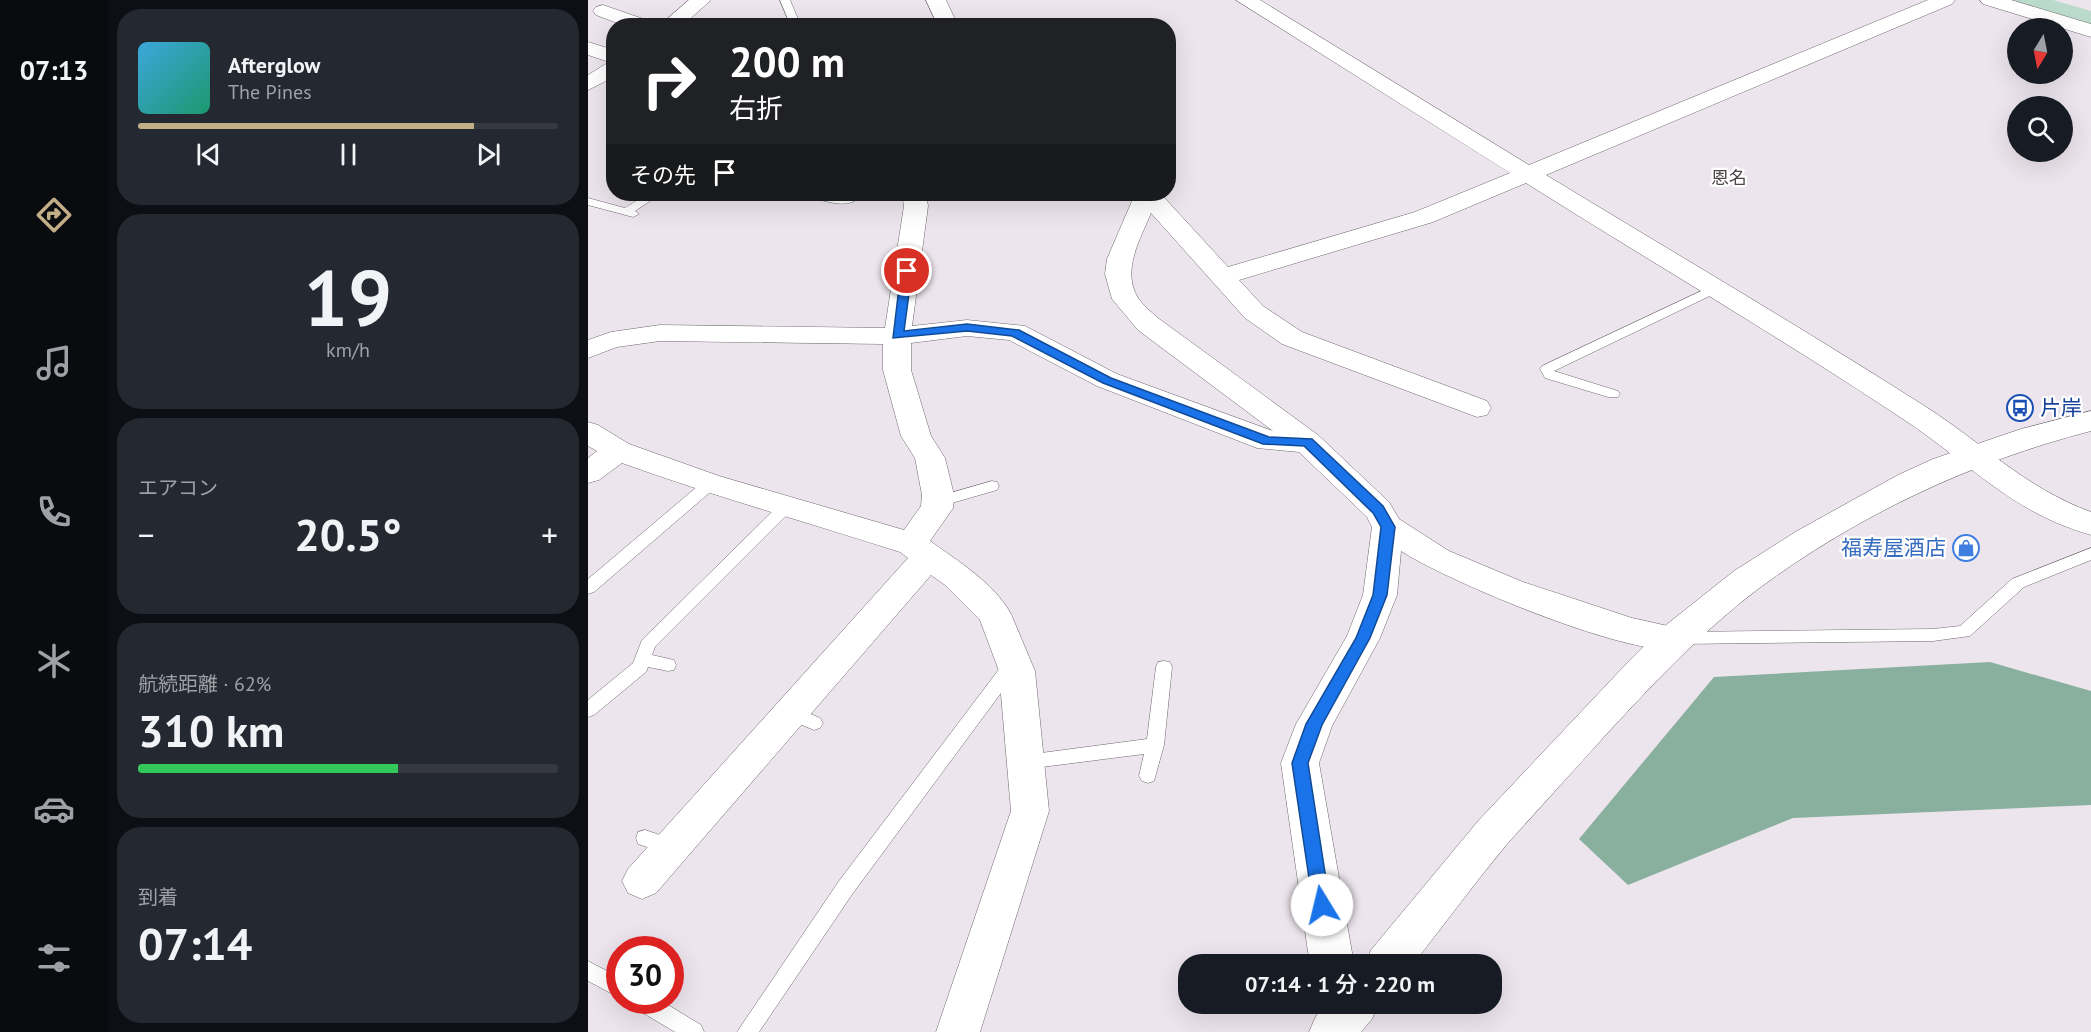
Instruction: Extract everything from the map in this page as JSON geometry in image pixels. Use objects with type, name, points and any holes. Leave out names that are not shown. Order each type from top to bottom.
[{"type":"street","points":[[679,18],[701,0]]},
{"type":"street","points":[[936,0],[944,18]]},
{"type":"street","points":[[1246,0],[1915,413],[2027,495],[2051,509],[2091,524]]},
{"type":"street","points":[[1222,277],[1424,217],[1945,0]]},
{"type":"street","points":[[1990,0],[2091,31]]},
{"type":"street","points":[[603,11],[623,18]]},
{"type":"street","points":[[588,48],[606,54]]},
{"type":"street","points":[[642,881],[658,843],[802,718],[920,550],[938,502],[930,458],[916,436],[897,370],[897,336],[918,201]]},
{"type":"street","points":[[1145,201],[1120,259],[1118,274],[1125,299],[1148,324],[1307,442],[1378,510],[1388,527],[1438,558],[1511,591],[1631,631],[1674,639]]},
{"type":"street","points":[[1154,201],[1254,312],[1292,338],[1477,408]]},
{"type":"street","points":[[588,350],[611,340],[660,333],[897,336],[967,328],[1015,332],[1107,381],[1268,441],[1307,442]]},
{"type":"street","points":[[1395,954],[1493,832],[1674,639],[1746,580],[1809,538],[1899,488],[1974,456],[2032,436],[2091,421]]},
{"type":"street","points":[[588,432],[618,451],[710,484],[788,505],[920,550],[957,577],[994,614],[1017,671],[1030,811],[958,1032]]},
{"type":"street","points":[[588,473],[618,451]]},
{"type":"street","points":[[1330,954],[1300,763],[1314,724],[1363,638],[1380,595],[1388,527]]},
{"type":"lane","points":[[785,0],[793,18]]},
{"type":"lane","points":[[588,201],[629,213],[645,201]]},
{"type":"lane","points":[[1612,394],[1550,375],[1547,369],[1714,289]]},
{"type":"lane","points":[[588,588],[710,484]]},
{"type":"lane","points":[[938,502],[992,486]]},
{"type":"lane","points":[[588,710],[640,667],[648,644],[788,505]]},
{"type":"lane","points":[[1674,639],[1933,635],[1964,632],[2018,583],[2091,554]]},
{"type":"lane","points":[[643,658],[668,665]]},
{"type":"lane","points":[[747,1032],[846,887],[1014,663]]},
{"type":"lane","points":[[1148,776],[1155,745],[1164,667]]},
{"type":"lane","points":[[1026,762],[1155,745]]},
{"type":"lane","points":[[588,970],[606,981]]},
{"type":"lane","points":[[664,1014],[694,1032]]},
{"type":"green space","points":[[1994,0],[2053,0],[2091,11],[2091,29],[2073,24],[2073,18],[2054,18]]},
{"type":"green space","points":[[1990,662],[2091,691],[2091,805],[1793,818],[1628,885],[1579,839],[1714,677]]},
{"type":"place","name":"片岸","points":[[2020,408]]},
{"type":"place","name":"福寿屋酒店","points":[[1966,548]]},
{"type":"district","name":"恩名","points":[[1729,178]]},
{"type":"route","points":[[907,271],[897,336],[967,328],[1015,332],[1107,381],[1268,441],[1307,442],[1378,510],[1388,527],[1380,595],[1363,638],[1314,724],[1300,763],[1322,905]]}]
